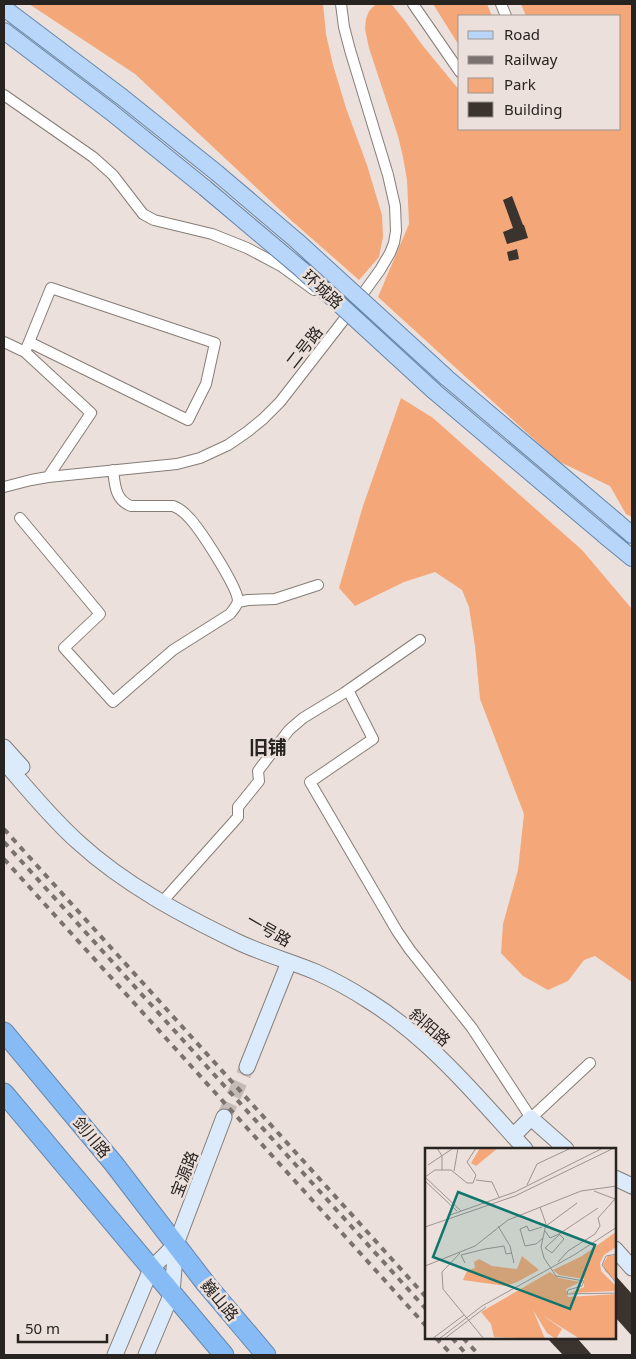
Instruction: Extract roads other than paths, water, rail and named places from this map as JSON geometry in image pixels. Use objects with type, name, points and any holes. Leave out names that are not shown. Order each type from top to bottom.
[{"type":"highway","name":"剑川路","points":[[4,1032],[109,1158],[176,1244]]},
{"type":"highway","points":[[4,1093],[172,1293]]},
{"type":"highway","name":"巍山路","points":[[176,1244],[206,1284],[266,1355]]},
{"type":"highway","name":"巍山路","points":[[172,1293],[224,1355]]},
{"type":"main road","name":"环城路","points":[[4,8],[122,97],[217,173],[297,241],[460,390],[632,535]]},
{"type":"main road","name":"环城路","points":[[4,31],[111,112],[206,188],[301,269],[435,392],[632,558]]},
{"type":"street","name":"二号路","points":[[4,487],[48,477],[162,466],[192,460],[218,450],[247,432],[280,402],[380,270],[390,253],[396,235],[397,220],[395,206],[388,175],[350,50],[344,27],[342,4]]},
{"type":"street","points":[[413,4],[458,69]]},
{"type":"street","points":[[4,95],[93,156],[113,176],[143,214],[154,220],[212,234],[263,256],[319,294],[346,317]]},
{"type":"street","points":[[4,342],[27,347],[188,420],[206,384],[214,343],[51,288],[27,347]]},
{"type":"street","points":[[27,347],[91,413],[48,477]]},
{"type":"street","points":[[20,518],[100,614],[64,648],[113,702],[174,650],[230,614],[238,602],[228,575],[196,526],[184,513],[179,508],[173,506],[131,506],[125,504],[120,499],[115,484],[114,470]]},
{"type":"street","points":[[238,602],[275,600],[318,585]]},
{"type":"street","points":[[165,899],[238,817],[238,807],[259,781],[258,771],[289,730],[303,718],[348,690],[420,640]]},
{"type":"street","points":[[348,690],[373,739],[310,782],[410,950],[472,1028],[531,1118],[565,1148]]},
{"type":"street","name":"一号路","points":[[4,747],[68,819],[86,836],[165,899],[193,919],[250,948],[289,962]]},
{"type":"street","name":"一号路","points":[[4,762],[80,844],[118,874],[165,899]]},
{"type":"street","points":[[247,1067],[289,962]]},
{"type":"street","name":"斜阳路","points":[[289,962],[316,972],[346,987],[375,1004],[400,1023],[426,1044],[447,1065],[524,1148]]},
{"type":"street","points":[[513,1136],[590,1063]]},
{"type":"street","name":"宝源路","points":[[176,1244],[224,1117]]},
{"type":"street","points":[[616,1178],[632,1186]]},
{"type":"street","points":[[115,1355],[151,1268],[176,1244]]},
{"type":"street","points":[[146,1355],[172,1293],[176,1244]]},
{"type":"street","points":[[616,1250],[632,1268]]},
{"type":"tunnel","points":[[224,1117],[247,1067]]},
{"type":"railway","points":[[4,829],[425,1296]]},
{"type":"railway","points":[[4,842],[425,1308]]},
{"type":"railway","points":[[4,859],[425,1325]]},
{"type":"railway","points":[[437,1339],[452,1355]]},
{"type":"railway","points":[[453,1339],[467,1355]]},
{"type":"railway","points":[[464,1339],[479,1355]]},
{"type":"district","name":"旧铺","points":[[268,747]]}]
